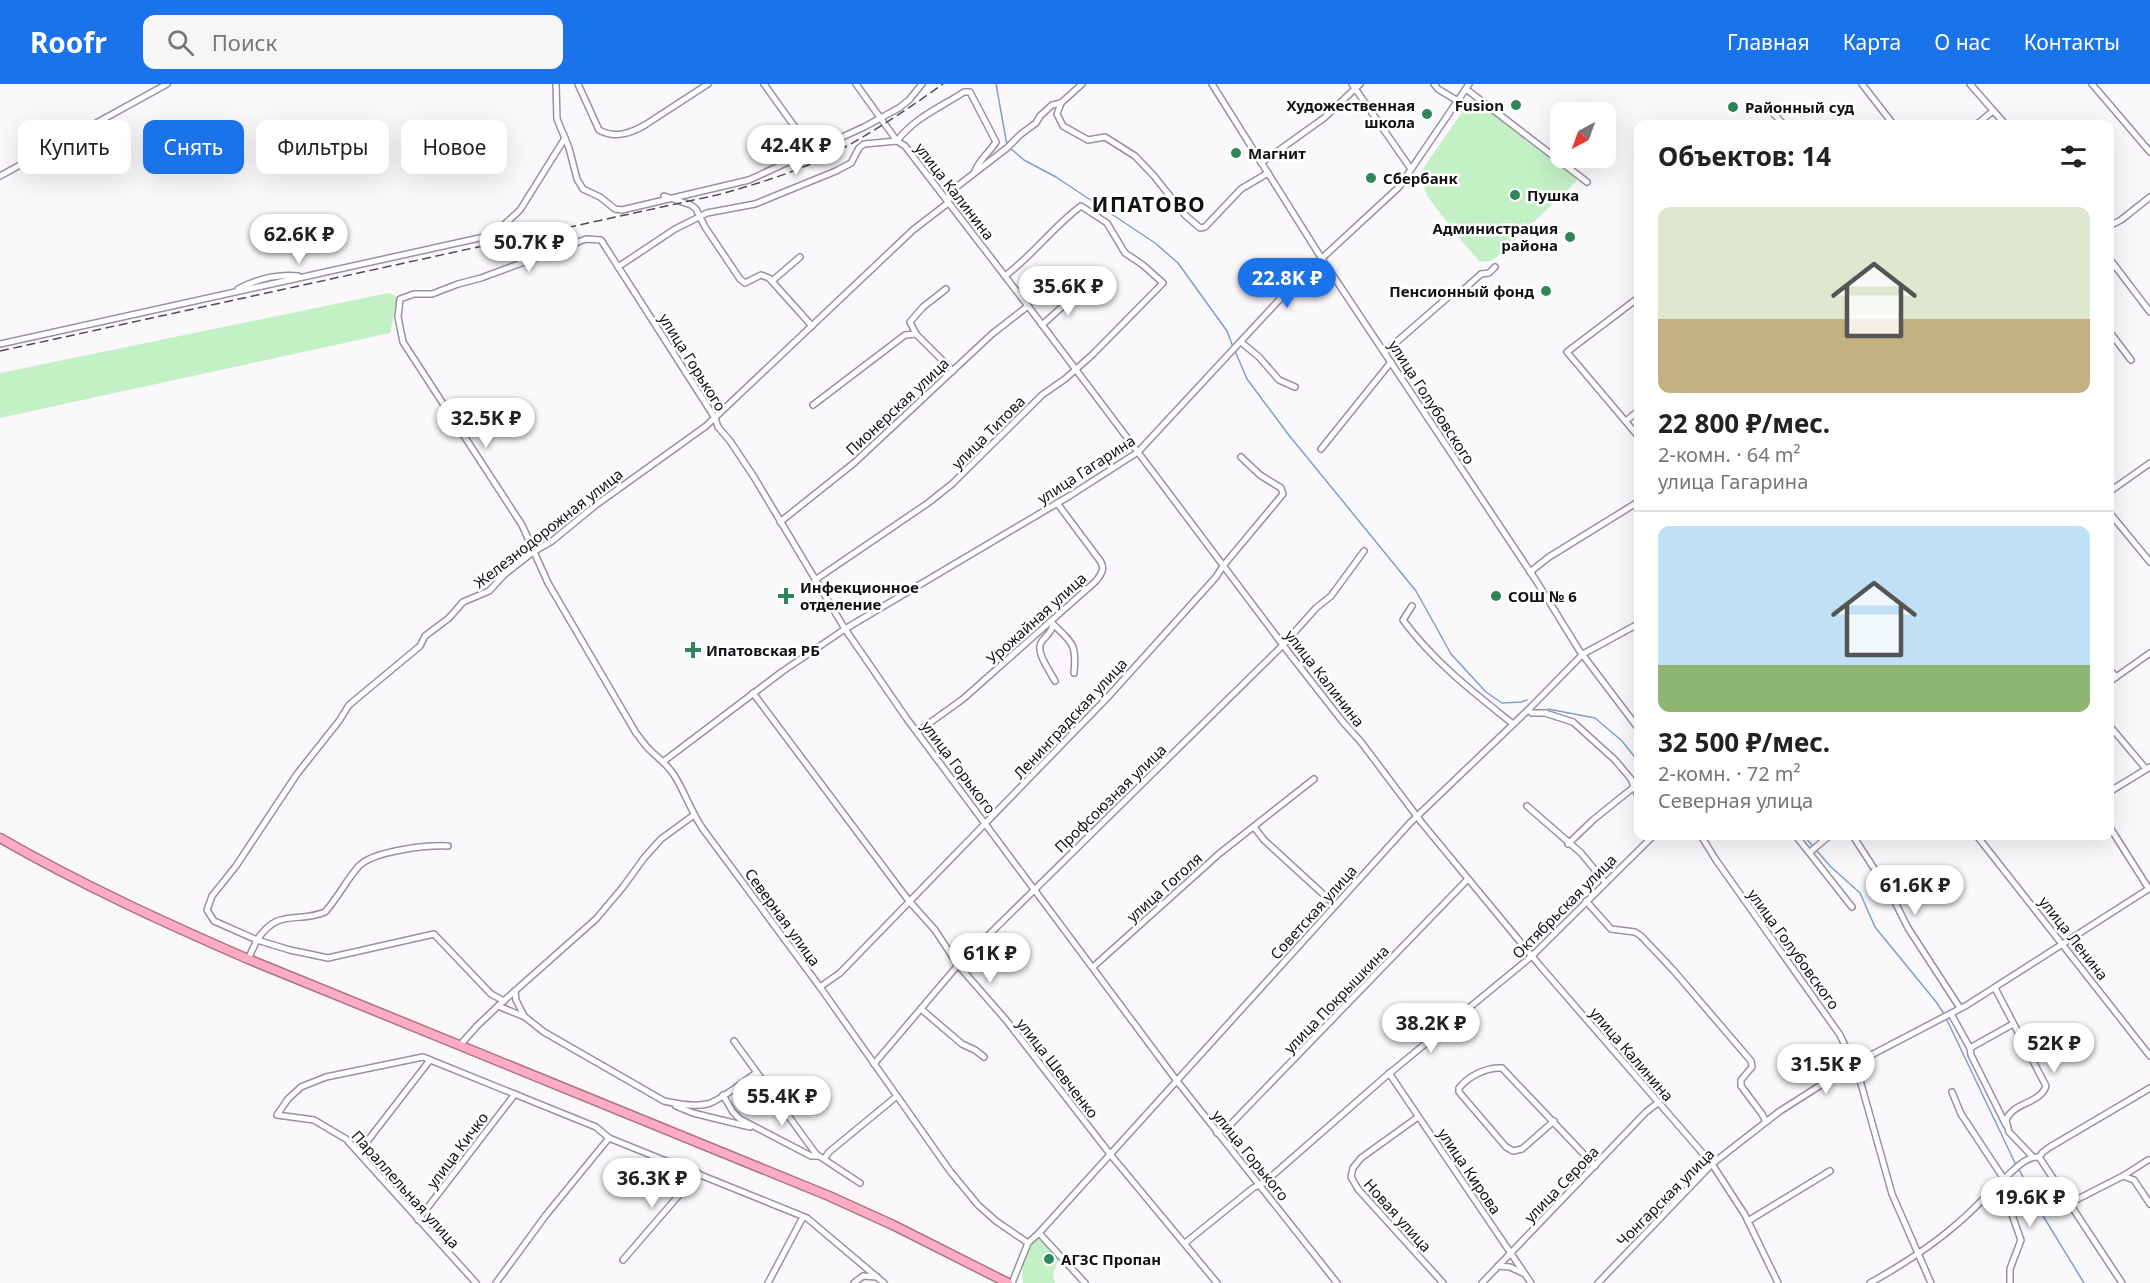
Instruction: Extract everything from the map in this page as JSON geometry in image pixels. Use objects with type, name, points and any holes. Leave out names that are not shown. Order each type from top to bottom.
[{"type":"highway","points":[[0,838],[111,897],[248,959],[829,1196],[1010,1283]]},
{"type":"street","points":[[0,176],[167,84]]},
{"type":"street","points":[[556,84],[557,119],[577,179],[583,189],[600,197],[615,209],[622,210],[749,180],[864,127],[909,100],[922,84]]},
{"type":"street","points":[[578,84],[599,130],[616,135],[635,131],[708,84]]},
{"type":"street","points":[[764,84],[812,151]]},
{"type":"street","name":"улица Калинина","points":[[856,84],[897,141],[905,146],[1028,306],[1283,645],[1417,815],[1532,956],[1712,1164],[1748,1221],[1778,1283]]},
{"type":"street","points":[[1082,84],[1061,103],[1057,114],[1064,126],[1088,140],[1105,137],[1135,156],[1185,215],[1202,228],[1221,213],[1241,189],[1268,173]]},
{"type":"street","name":"улица Голубовского","points":[[1212,84],[1322,259],[1583,654],[1634,723]]},
{"type":"street","points":[[1434,84],[1438,89],[1458,100]]},
{"type":"street","points":[[1862,84],[1890,120]]},
{"type":"street","points":[[1970,84],[2001,120]]},
{"type":"street","points":[[2092,84],[2150,152]]},
{"type":"street","points":[[1261,163],[1324,118],[1355,86],[1411,169]]},
{"type":"street","points":[[1468,86],[1587,182]]},
{"type":"street","name":"улица Гагарина","points":[[664,760],[753,693],[845,629],[1138,452],[1293,285],[1399,187],[1468,86]]},
{"type":"street","points":[[618,267],[675,229],[707,213],[755,204],[836,171],[851,163],[859,148],[864,144],[897,141],[904,131],[924,116],[964,92],[970,92],[996,142],[990,152],[977,164],[974,173]]},
{"type":"street","name":"Железнодорожная улица","points":[[257,940],[214,921],[209,915],[208,904],[297,774],[354,699],[414,651],[425,636],[450,618],[463,602],[489,591],[532,552],[569,529],[596,505],[716,418],[927,218],[948,203],[949,194],[1009,147],[1054,103],[1061,103]]},
{"type":"street","points":[[1766,105],[1779,120]]},
{"type":"street","points":[[1982,120],[1993,111]]},
{"type":"street","points":[[0,344],[231,293],[262,279],[282,275],[303,276],[493,235],[520,210],[565,138]]},
{"type":"street","points":[[664,196],[691,205],[696,209],[740,279],[745,283],[761,275],[772,280],[812,326]]},
{"type":"street","points":[[2114,224],[2150,197]]},
{"type":"street","name":"улица Титова","points":[[815,580],[944,490],[1042,394],[1075,370],[1163,284],[1143,265],[1125,254],[1107,223],[1081,206],[1065,218],[1020,265],[1005,276]]},
{"type":"street","name":"улица Горького","points":[[532,552],[522,525],[400,336],[398,318],[400,299],[414,294],[432,294],[586,239],[601,240],[716,418],[718,427],[730,441],[845,629],[917,732],[1177,1081],[1337,1283]]},
{"type":"street","points":[[772,280],[800,257]]},
{"type":"street","points":[[2114,265],[2150,312]]},
{"type":"street","points":[[1385,352],[1455,291],[1462,291],[1481,274],[1489,273],[1495,267]]},
{"type":"street","points":[[945,288],[914,315],[910,322],[916,334],[953,371]]},
{"type":"street","points":[[1042,325],[1072,298],[1085,295]]},
{"type":"street","points":[[1634,300],[1568,352],[1634,431]]},
{"type":"street","name":"Пионерская улица","points":[[780,522],[854,464],[992,334],[1028,306]]},
{"type":"street","points":[[813,405],[905,335],[916,334]]},
{"type":"street","points":[[2114,338],[2131,360]]},
{"type":"street","points":[[1239,344],[1258,357],[1279,380],[1295,387]]},
{"type":"street","points":[[1321,449],[1391,362]]},
{"type":"street","points":[[1626,421],[1634,414]]},
{"type":"street","name":"Ленинградская улица","points":[[820,987],[840,973],[1107,698],[1216,577],[1284,493],[1281,488],[1253,469],[1241,457]]},
{"type":"street","points":[[2114,488],[2150,463]]},
{"type":"street","name":"Урожайная улица","points":[[917,732],[963,699],[1029,641],[1052,624],[1096,581],[1103,570],[1101,562],[1058,502]]},
{"type":"street","points":[[1530,572],[1634,505]]},
{"type":"street","points":[[2114,518],[2150,562]]},
{"type":"street","name":"Профсоюзная улица","points":[[874,1064],[958,965],[1283,645],[1316,608],[1331,596],[1364,551]]},
{"type":"street","name":"Северная улица","points":[[532,552],[636,733],[651,752],[664,760],[684,790],[694,815],[820,987],[950,1171],[978,1205],[996,1221],[1028,1243]]},
{"type":"street","points":[[1412,606],[1403,620],[1414,635],[1466,687],[1514,724]]},
{"type":"street","points":[[1040,651],[1040,643],[1051,633],[1052,624]]},
{"type":"street","points":[[1052,624],[1066,635],[1074,650],[1074,673]]},
{"type":"street","name":"Советская улица","points":[[1028,1243],[1417,815],[1514,724],[1583,654],[1634,626]]},
{"type":"street","points":[[1029,641],[1040,651],[1055,681]]},
{"type":"street","points":[[2114,675],[2116,677],[2150,653]]},
{"type":"street","name":"улица Шевченко","points":[[753,693],[909,901],[934,930],[958,965],[1013,1028],[1110,1154],[1217,1283]]},
{"type":"street","points":[[1528,710],[1532,713],[1545,713],[1573,722],[1615,759],[1634,789]]},
{"type":"street","points":[[2114,731],[2148,768],[2114,789]]},
{"type":"street","name":"улица Гоголя","points":[[1093,967],[1220,853],[1314,779]]},
{"type":"street","points":[[1568,844],[1593,820],[1628,793],[1634,792]]},
{"type":"street","points":[[1527,807],[1581,853],[1605,882]]},
{"type":"street","points":[[460,1045],[472,1030],[498,1006],[596,920],[661,839],[694,815]]},
{"type":"street","points":[[1254,827],[1273,848],[1335,905]]},
{"type":"street","points":[[2039,1157],[2032,1156],[2009,1132],[1952,1013],[2149,888],[2114,834]]},
{"type":"street","name":"Октябрьская улица","points":[[1185,1244],[1253,1188],[1260,1185],[1389,1073],[1532,956],[1649,840]]},
{"type":"street","name":"улица Голубовского","points":[[1704,840],[1840,1035],[1865,1095],[1892,1194],[1931,1283]]},
{"type":"street","points":[[1800,840],[1852,907]]},
{"type":"street","points":[[1810,852],[1824,840]]},
{"type":"street","points":[[1856,840],[1892,896],[1908,928],[1960,1008]]},
{"type":"street","name":"улица Ленина","points":[[1980,840],[2150,1056]]},
{"type":"street","points":[[248,959],[264,929],[275,921],[326,912],[354,871],[368,859],[426,846],[448,846]]},
{"type":"street","name":"улица Покрышкина","points":[[1218,1134],[1231,1124],[1468,879]]},
{"type":"street","points":[[1586,901],[1611,929],[1635,932],[1641,936],[1751,1060],[1752,1067],[1741,1080],[1741,1086],[1766,1122]]},
{"type":"street","points":[[257,940],[328,958],[434,934],[491,994],[504,1001]]},
{"type":"street","points":[[1995,987],[2046,1086],[2041,1094],[2012,1111],[2006,1120],[2007,1126]]},
{"type":"street","points":[[515,991],[516,1000],[525,1017]]},
{"type":"street","points":[[498,1006],[525,1017],[544,1032],[664,1101],[693,1113],[760,1130]]},
{"type":"street","points":[[921,1008],[962,1044],[984,1057]]},
{"type":"street","name":"Чонгарская улица","points":[[1598,1283],[1712,1164],[1780,1111],[1854,1064],[1952,1013]]},
{"type":"street","points":[[1970,1048],[2013,1024]]},
{"type":"street","points":[[734,1041],[821,1157],[860,1183]]},
{"type":"street","name":"Параллельная улица","points":[[430,1060],[423,1057],[412,1058],[326,1077],[301,1087],[288,1099],[277,1115],[314,1120],[338,1132],[359,1152],[476,1283]]},
{"type":"street","points":[[359,1152],[430,1060],[596,1127],[609,1138],[811,1221],[884,1283]]},
{"type":"street","points":[[1554,1121],[1522,1149],[1512,1152],[1459,1092],[1459,1088],[1473,1075],[1494,1068],[1502,1068],[1554,1121],[1595,1166]]},
{"type":"street","points":[[664,1101],[706,1105],[756,1073]]},
{"type":"street","name":"улица Кирова","points":[[1389,1073],[1531,1283]]},
{"type":"street","points":[[2039,1157],[2050,1147],[2150,1088]]},
{"type":"street","points":[[1952,1092],[1961,1114],[2004,1179]]},
{"type":"street","name":"улица Кичко","points":[[418,1220],[515,1094]]},
{"type":"street","points":[[723,1095],[740,1119],[811,1156],[821,1157],[897,1096]]},
{"type":"street","name":"улица Серова","points":[[1482,1283],[1646,1112],[1659,1102]]},
{"type":"street","name":"Новая улица","points":[[1418,1117],[1361,1158],[1354,1166],[1351,1177],[1358,1189],[1443,1283]]},
{"type":"street","points":[[496,1283],[546,1215],[609,1138]]},
{"type":"street","points":[[1870,1283],[1919,1255],[2032,1156]]},
{"type":"street","points":[[2039,1157],[2122,1283]]},
{"type":"street","points":[[2070,1203],[2123,1176],[2148,1160]]},
{"type":"street","points":[[1748,1221],[1830,1171]]},
{"type":"street","points":[[623,1260],[698,1173]]},
{"type":"street","points":[[2123,1176],[2134,1180],[2150,1204]]},
{"type":"street","points":[[1996,1186],[2011,1212],[2021,1240],[2010,1269],[2010,1283]]},
{"type":"street","points":[[768,1283],[802,1217]]},
{"type":"street","points":[[1039,1233],[1085,1283]]},
{"type":"street","points":[[1010,1283],[1028,1243]]},
{"type":"street","points":[[1498,1266],[1509,1267],[1524,1274]]},
{"type":"street","points":[[854,1283],[863,1275],[877,1276]]},
{"type":"green space","points":[[1474,99],[1550,155],[1550,168],[1568,168],[1579,176],[1574,177],[1577,181],[1490,261],[1480,262],[1460,239],[1427,196],[1420,173],[1469,102]]},
{"type":"green space","points":[[388,293],[396,296],[390,333],[0,418],[0,373]]},
{"type":"green space","points":[[1041,1239],[1059,1258],[1053,1274],[1055,1283],[1023,1283],[1022,1271],[1026,1254],[1036,1240]]},
{"type":"waterway","points":[[996,84],[1007,145]]},
{"type":"waterway","points":[[1010,148],[1024,160],[1056,177],[1155,243],[1178,263],[1227,331],[1233,347]]},
{"type":"waterway","points":[[1235,351],[1247,379],[1288,434],[1416,591],[1451,654],[1486,692],[1502,703],[1527,700]]},
{"type":"waterway","points":[[1548,709],[1595,718],[1622,741],[1634,756]]},
{"type":"waterway","points":[[1807,840],[1830,866],[1860,893],[1875,927],[1944,1014]]},
{"type":"waterway","points":[[1946,1018],[2016,1165]]},
{"type":"waterway","points":[[2019,1169],[2037,1206],[2084,1283]]},
{"type":"railway","points":[[0,351],[732,191],[791,172],[834,153],[890,120],[943,84]]},
{"type":"place","name":"Fusion","points":[[1516,105]]},
{"type":"place","name":"Районный суд","points":[[1733,107]]},
{"type":"place","name":"Художественная школа","points":[[1427,114]]},
{"type":"place","name":"Магнит","points":[[1236,153]]},
{"type":"place","name":"Сбербанк","points":[[1371,178]]},
{"type":"place","name":"Пушка","points":[[1515,195]]},
{"type":"place","name":"Администрация района","points":[[1570,237]]},
{"type":"place","name":"Пенсионный фонд","points":[[1546,291]]},
{"type":"place","name":"Инфекционное отделение","points":[[786,596]]},
{"type":"place","name":"СОШ № 6","points":[[1496,596]]},
{"type":"place","name":"Ипатовская РБ","points":[[693,650]]},
{"type":"place","name":"АГЗС Пропан","points":[[1049,1259]]},
{"type":"district","name":"ИПАТОВО","points":[[1149,204]]}]
